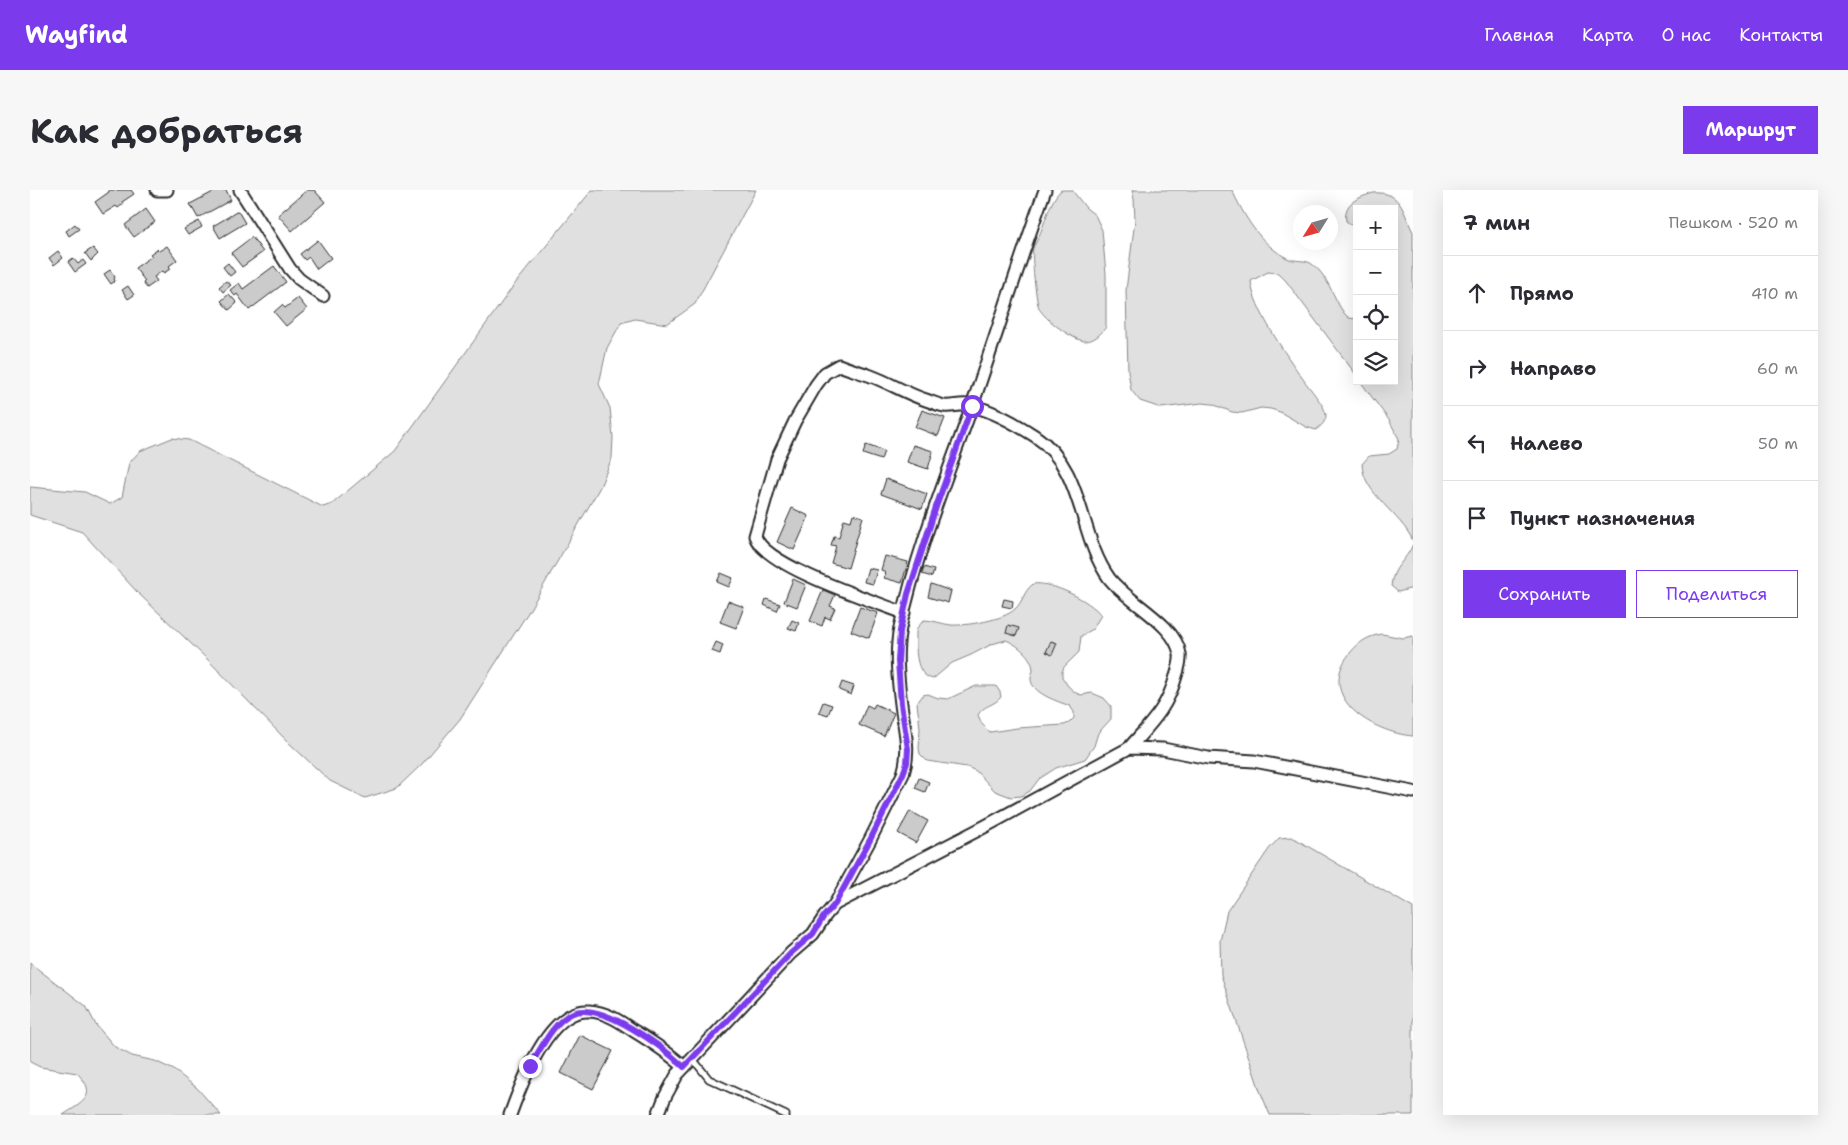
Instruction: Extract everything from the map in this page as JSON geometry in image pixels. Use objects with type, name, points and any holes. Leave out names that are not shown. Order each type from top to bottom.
[{"type":"street","points":[[157,190],[167,190]]},
{"type":"street","points":[[240,190],[290,269],[299,279],[323,296]]},
{"type":"street","points":[[658,1115],[665,1097],[688,1062],[791,953],[813,934],[824,916],[835,904],[870,840],[907,763],[907,737],[901,704],[898,661],[900,631],[904,613],[936,507],[1045,190]]},
{"type":"street","points":[[835,904],[982,828],[1129,748],[1157,716],[1171,694],[1181,656],[1176,641],[1162,625],[1138,606],[1110,578],[1096,555],[1077,495],[1068,474],[1048,447],[1038,438],[1017,424],[991,412],[963,404],[945,406],[925,400],[839,365],[825,373],[795,421],[777,459],[755,536],[757,543],[792,568],[904,613]]},
{"type":"street","points":[[1129,748],[1163,749],[1208,758],[1254,761],[1413,792]]},
{"type":"street","points":[[510,1115],[530,1066],[553,1031],[572,1013],[590,1011],[615,1018],[671,1055],[688,1062]]},
{"type":"lane","points":[[688,1062],[709,1079],[786,1115]]},
{"type":"shaded area","points":[[592,190],[756,190],[695,304],[667,324],[635,319],[621,323],[607,348],[599,384],[610,408],[613,437],[612,458],[600,487],[529,611],[460,719],[422,764],[397,788],[365,798],[330,781],[288,742],[207,659],[138,593],[82,532],[30,515],[30,487],[85,492],[110,504],[122,497],[129,463],[140,451],[172,438],[189,440],[323,507],[332,504],[395,451],[514,285]]},
{"type":"shaded area","points":[[1061,190],[1072,190],[1086,208],[1095,215],[1102,230],[1106,274],[1106,327],[1097,337],[1088,341],[1074,337],[1052,323],[1039,308],[1037,297],[1033,268],[1033,248],[1050,207]]},
{"type":"shaded area","points":[[1132,190],[1232,190],[1254,229],[1269,245],[1287,258],[1309,262],[1322,274],[1344,313],[1349,318],[1353,318],[1353,371],[1278,273],[1268,272],[1251,281],[1253,292],[1264,318],[1325,411],[1325,420],[1316,430],[1306,427],[1271,409],[1261,408],[1242,413],[1202,403],[1161,408],[1140,401],[1131,390],[1128,371],[1126,290],[1135,220]]},
{"type":"shaded area","points":[[1373,193],[1390,195],[1403,209],[1413,232],[1413,541],[1400,522],[1369,485],[1364,475],[1362,464],[1369,456],[1389,454],[1397,449],[1399,439],[1389,420],[1363,385],[1398,385],[1398,205],[1353,205],[1353,226],[1346,221],[1346,215],[1349,205],[1357,199]]},
{"type":"shaded area","points":[[1413,544],[1413,588],[1398,592],[1391,586],[1392,579]]},
{"type":"shaded area","points":[[1033,584],[1050,586],[1070,593],[1089,604],[1101,615],[1093,629],[1081,636],[1079,652],[1064,667],[1062,677],[1076,693],[1081,695],[1092,693],[1104,698],[1111,706],[1111,719],[1098,733],[1094,746],[1085,759],[1056,768],[1039,779],[1030,791],[1021,796],[1011,797],[995,791],[976,771],[967,767],[927,761],[920,754],[920,728],[917,703],[923,695],[928,694],[948,699],[976,686],[996,686],[1001,697],[983,709],[978,715],[982,724],[990,732],[1064,725],[1074,718],[1074,712],[1070,706],[1036,690],[1032,684],[1033,671],[1028,656],[1020,648],[1006,640],[992,644],[952,663],[933,679],[927,676],[922,672],[917,660],[916,632],[924,620],[958,625],[984,622],[1010,613],[1018,606],[1027,590]]},
{"type":"shaded area","points":[[1382,634],[1403,638],[1413,636],[1413,736],[1382,728],[1366,720],[1353,710],[1344,698],[1339,685],[1341,669],[1350,653],[1364,640]]},
{"type":"shaded area","points":[[1292,837],[1413,908],[1413,1115],[1270,1115],[1260,1091],[1221,975],[1220,941],[1227,911],[1269,849],[1279,838]]},
{"type":"shaded area","points":[[30,963],[86,1006],[96,1025],[115,1047],[132,1056],[155,1061],[174,1070],[197,1088],[221,1115],[63,1115],[81,1103],[87,1093],[87,1088],[77,1073],[40,1067],[30,1062]]},
{"type":"building","points":[[108,190],[131,190],[134,194],[122,202],[123,204],[118,208],[116,206],[103,214],[95,202],[109,192]]},
{"type":"building","points":[[217,190],[226,190],[231,200],[198,218],[190,204]]},
{"type":"building","points":[[307,190],[314,190],[325,202],[292,231],[278,215]]},
{"type":"building","points":[[146,209],[155,222],[134,237],[125,225]]},
{"type":"building","points":[[238,211],[245,223],[220,238],[213,226]]},
{"type":"building","points":[[199,221],[202,227],[188,235],[184,229]]},
{"type":"building","points":[[75,224],[79,229],[69,236],[66,231]]},
{"type":"building","points":[[252,237],[263,252],[242,267],[231,253]]},
{"type":"building","points":[[318,240],[331,258],[317,269],[309,257],[305,260],[300,254]]},
{"type":"building","points":[[167,246],[177,260],[169,266],[170,269],[164,273],[162,271],[154,277],[157,281],[147,288],[143,283],[145,281],[135,268],[152,256],[150,254],[157,249],[159,251]]},
{"type":"building","points":[[93,248],[98,254],[91,261],[85,253]]},
{"type":"building","points":[[58,251],[63,258],[54,265],[49,258]]},
{"type":"building","points":[[73,258],[78,264],[83,260],[86,264],[75,272],[68,262]]},
{"type":"building","points":[[228,263],[235,272],[230,276],[223,267]]},
{"type":"building","points":[[274,266],[286,282],[249,310],[237,294],[235,296],[230,290],[239,283],[243,289]]},
{"type":"building","points":[[110,270],[115,277],[115,281],[111,284],[104,274]]},
{"type":"building","points":[[226,281],[231,285],[223,292],[219,287]]},
{"type":"building","points":[[128,286],[134,295],[128,299],[122,290]]},
{"type":"building","points":[[229,294],[237,303],[229,310],[221,301]]},
{"type":"building","points":[[298,298],[307,309],[286,326],[274,312],[282,305],[285,308]]},
{"type":"building","points":[[922,410],[945,418],[938,436],[915,427]]},
{"type":"building","points":[[866,445],[884,451],[881,460],[863,454]]},
{"type":"building","points":[[913,445],[933,451],[928,469],[907,462]]},
{"type":"building","points":[[886,479],[927,494],[922,509],[881,494]]},
{"type":"building","points":[[792,508],[809,516],[794,550],[777,542]]},
{"type":"building","points":[[853,514],[863,517],[848,568],[831,563],[836,546],[831,545],[834,536],[839,537],[844,519],[851,521]]},
{"type":"building","points":[[885,556],[908,562],[902,583],[884,578],[886,572],[881,570]]},
{"type":"building","points":[[924,567],[934,570],[932,577],[922,574]]},
{"type":"building","points":[[868,568],[877,570],[873,584],[864,582]]},
{"type":"building","points":[[721,573],[733,578],[729,587],[717,582]]},
{"type":"building","points":[[793,579],[806,585],[797,607],[784,602]]},
{"type":"building","points":[[931,584],[951,591],[948,603],[928,597]]},
{"type":"building","points":[[823,590],[835,595],[830,606],[835,608],[830,619],[825,617],[822,626],[810,621]]},
{"type":"building","points":[[766,599],[780,604],[777,611],[764,605]]},
{"type":"building","points":[[1004,599],[1013,601],[1012,608],[1002,606]]},
{"type":"building","points":[[728,601],[744,607],[736,628],[720,622]]},
{"type":"building","points":[[860,607],[878,613],[869,638],[851,631]]},
{"type":"building","points":[[792,620],[799,623],[796,631],[788,628]]},
{"type":"building","points":[[1008,625],[1019,628],[1016,636],[1006,633]]},
{"type":"building","points":[[1051,641],[1057,643],[1052,655],[1046,652]]},
{"type":"building","points":[[716,642],[723,645],[720,654],[712,651]]},
{"type":"building","points":[[842,682],[854,686],[851,695],[839,690]]},
{"type":"building","points":[[823,702],[832,705],[828,715],[819,712]]},
{"type":"building","points":[[875,704],[894,713],[884,736],[859,725],[867,705],[873,708]]},
{"type":"building","points":[[919,778],[929,782],[925,792],[915,788]]},
{"type":"building","points":[[910,811],[928,821],[916,843],[898,833]]},
{"type":"building","points":[[580,1035],[613,1051],[593,1089],[561,1073]]},
{"type":"route","points":[[530,1066],[553,1031],[563,1020],[572,1013],[590,1011],[615,1018],[671,1055],[684,1067],[791,953],[813,934],[824,916],[835,904],[870,840],[907,763],[907,737],[901,704],[898,661],[900,631],[908,594],[936,507],[972,406]]}]
